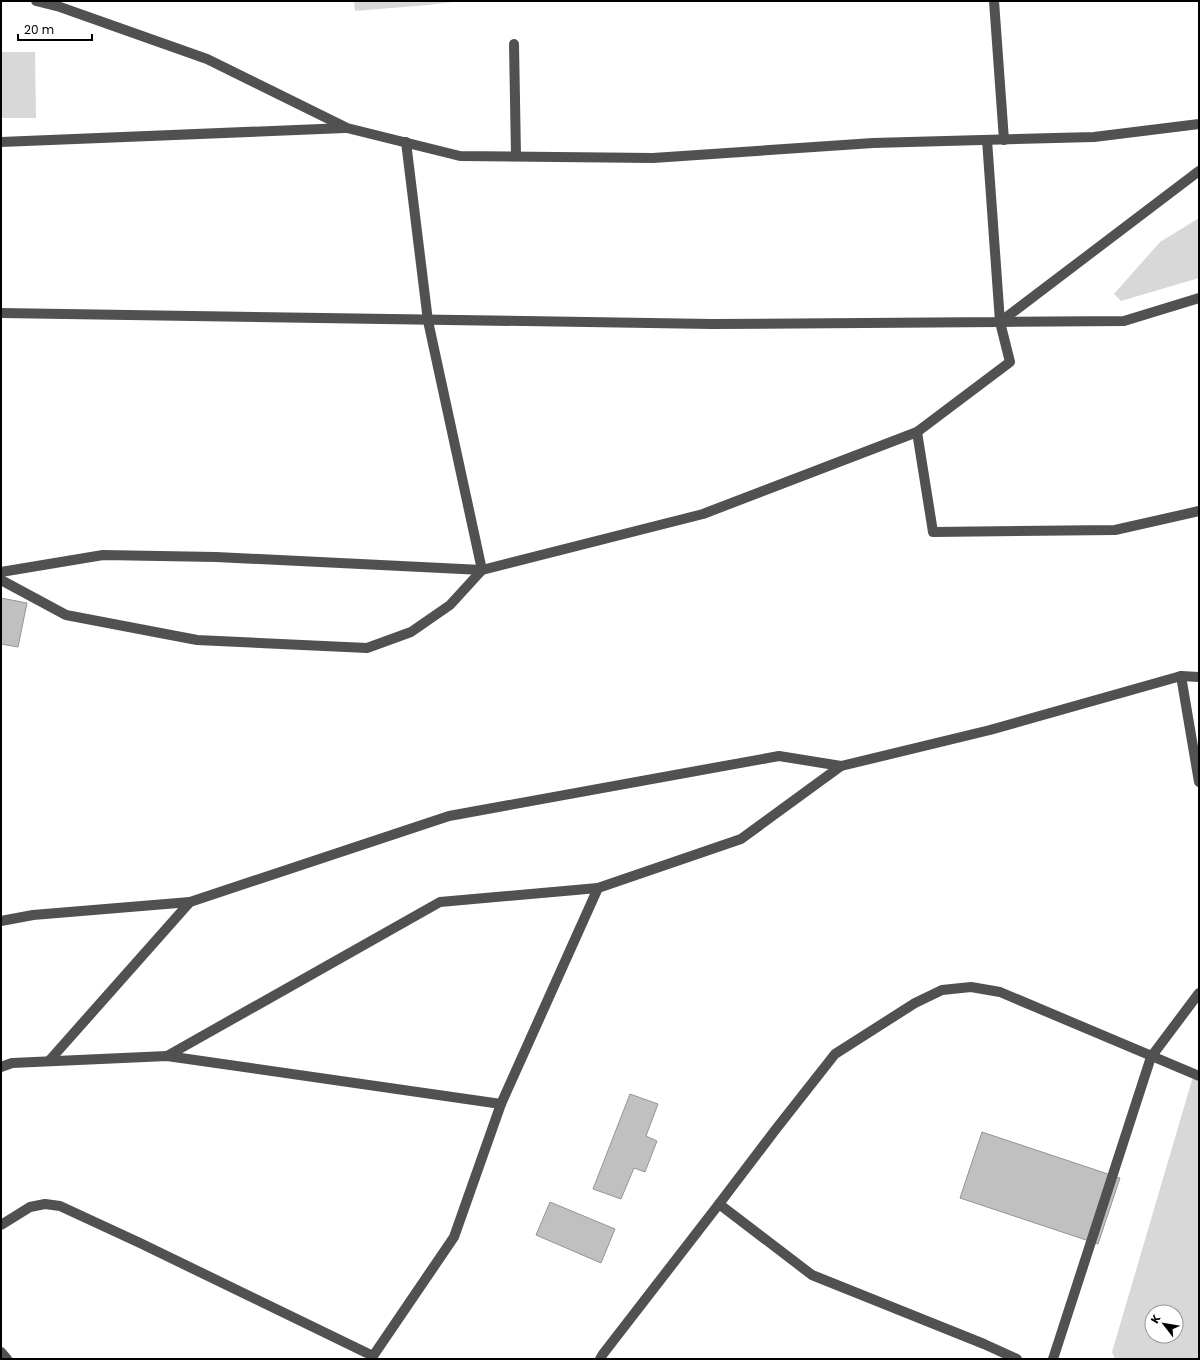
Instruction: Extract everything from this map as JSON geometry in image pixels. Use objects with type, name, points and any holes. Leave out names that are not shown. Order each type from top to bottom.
[{"type":"street","points":[[36,1],[60,7],[207,59],[347,128],[460,156],[653,158],[873,143],[1094,138],[1199,124]]},
{"type":"street","points":[[994,1],[1004,140]]},
{"type":"street","points":[[514,44],[516,156]]},
{"type":"street","points":[[1,142],[347,128]]},
{"type":"street","points":[[1,572],[103,555],[216,557],[482,570],[703,514],[917,432],[1010,362],[1000,322],[987,140]]},
{"type":"street","points":[[406,142],[428,321],[482,570]]},
{"type":"street","points":[[1000,322],[1199,171]]},
{"type":"street","points":[[1,313],[428,321],[712,324],[1124,321],[1199,298]]},
{"type":"street","points":[[917,432],[933,532],[1115,530],[1197,510]]},
{"type":"street","points":[[1,580],[66,615],[190,638],[367,648],[411,632],[450,605],[482,570]]},
{"type":"street","points":[[1180,676],[1199,782]]},
{"type":"street","points":[[1,921],[33,915],[190,902],[449,816],[779,756],[841,766],[990,730],[1180,676],[1199,677]]},
{"type":"street","points":[[167,1056],[440,902],[598,888],[741,840],[841,766]]},
{"type":"street","points":[[1,1225],[30,1207],[45,1204],[60,1206],[140,1243],[372,1358],[454,1237],[501,1104],[598,888]]},
{"type":"street","points":[[49,1061],[190,902]]},
{"type":"street","points":[[604,1357],[776,1129],[835,1054],[915,1002],[942,990],[971,987],[1000,992],[1199,1076]]},
{"type":"street","points":[[1053,1359],[1151,1056],[1199,993]]},
{"type":"street","points":[[1,1067],[12,1063],[167,1056],[501,1104]]},
{"type":"street","points":[[719,1204],[812,1275],[984,1344],[1017,1359]]},
{"type":"street","points":[[1,1352],[7,1359]]},
{"type":"shaded area","points":[[354,1],[461,1],[355,11]]},
{"type":"shaded area","points":[[1,52],[35,52],[36,118],[1,118]]},
{"type":"shaded area","points":[[1199,218],[1199,278],[1121,301],[1114,294],[1160,242]]},
{"type":"shaded area","points":[[1194,1073],[1199,1075],[1199,1359],[1115,1359],[1112,1352]]},
{"type":"building","points":[[1,598],[27,603],[18,647],[1,644]]},
{"type":"building","points":[[630,1094],[658,1104],[646,1136],[657,1141],[645,1172],[634,1168],[621,1199],[593,1189]]},
{"type":"building","points":[[982,1132],[1120,1178],[1098,1244],[960,1198]]},
{"type":"building","points":[[550,1202],[615,1229],[601,1263],[536,1235]]}]
